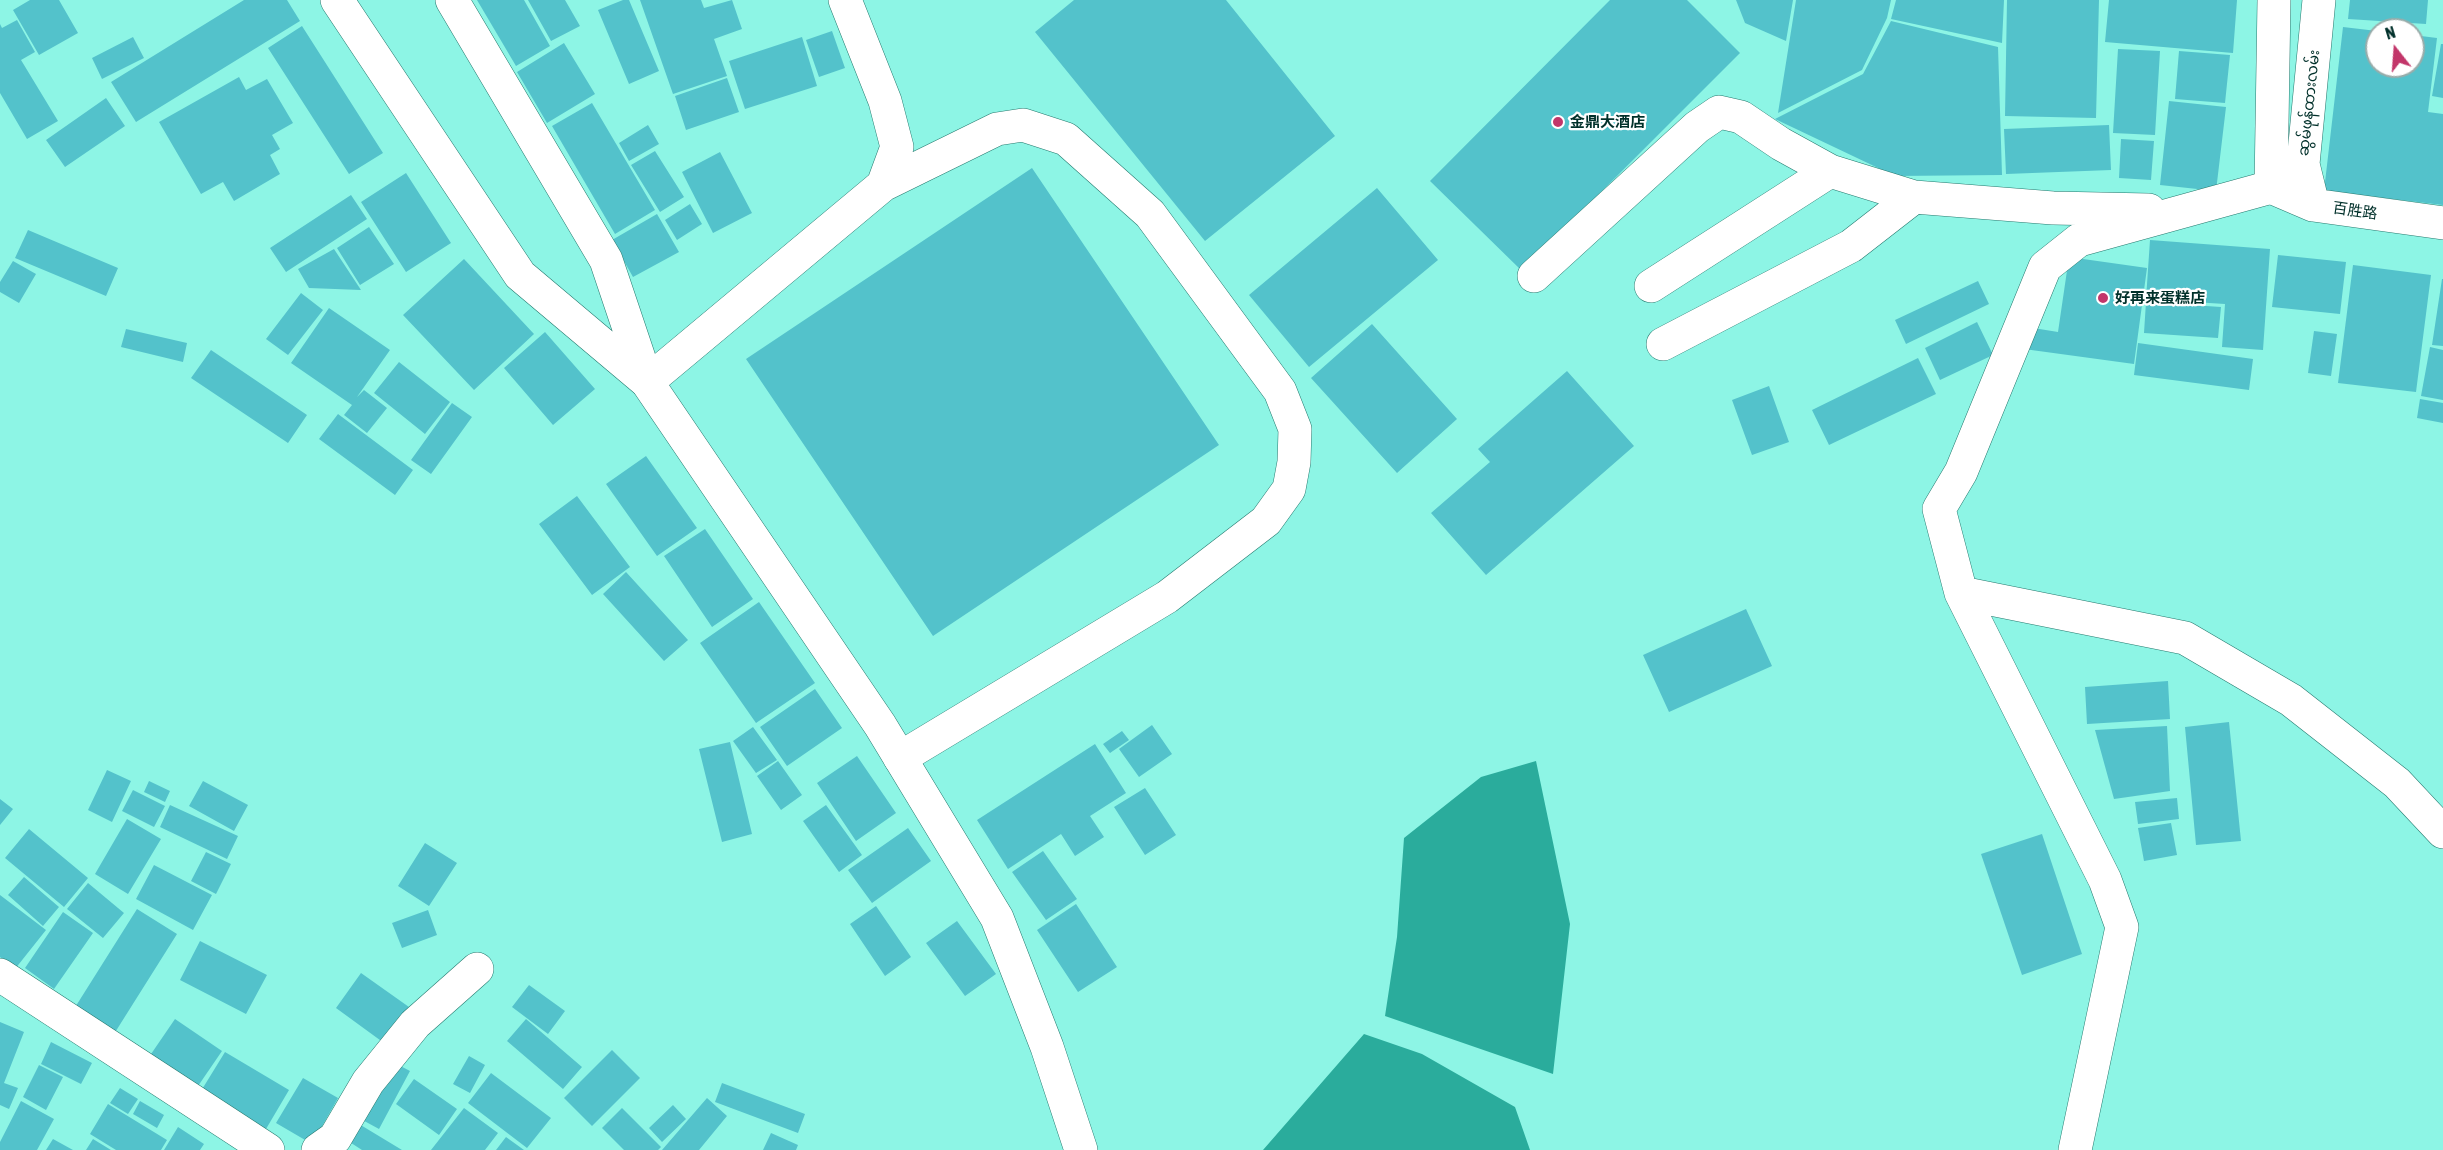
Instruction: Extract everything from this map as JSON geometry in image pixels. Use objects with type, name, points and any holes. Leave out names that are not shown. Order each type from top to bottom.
[{"type":"main road","points":[[338,0],[520,275],[647,382]]},
{"type":"main road","points":[[453,0],[606,260],[647,382],[900,758],[997,918],[1047,1047],[1081,1150]]},
{"type":"main road","points":[[845,0],[885,101],[897,147],[884,185]]},
{"type":"main road","points":[[2271,188],[2274,0]]},
{"type":"main road","name":"ဆွမ်ဖုန်ထားလမ်း","points":[[2313,205],[2303,164],[2319,0]]},
{"type":"main road","points":[[1534,276],[1697,127],[1719,112],[1741,117],[1781,144],[1830,171],[1914,197],[2053,208],[2186,210]]},
{"type":"main road","points":[[647,382],[884,185],[997,129],[1023,125],[1066,139],[1150,214],[1280,391],[1295,429],[1294,462],[1288,489],[1266,521],[1167,597],[900,758]]},
{"type":"main road","points":[[2075,1150],[2122,927],[2105,880],[1960,593],[1939,509],[1961,471],[2045,267],[2079,240],[2271,188],[2303,164]]},
{"type":"main road","points":[[1651,286],[1830,171]]},
{"type":"main road","name":"百胜路","points":[[2271,188],[2313,205],[2443,223]]},
{"type":"main road","points":[[1663,344],[1851,246],[1914,197]]},
{"type":"main road","points":[[1960,593],[2185,638],[2290,700],[2397,783],[2443,832]]},
{"type":"main road","points":[[318,1150],[335,1138],[368,1082],[415,1024],[477,969]]},
{"type":"main road","points":[[0,975],[268,1150]]},
{"type":"shaded area","points":[[1536,761],[1570,924],[1553,1074],[1385,1016],[1397,937],[1404,838],[1481,777]]},
{"type":"shaded area","points":[[1364,1034],[1422,1054],[1515,1107],[1530,1150],[1263,1150]]},
{"type":"building","points":[[30,0],[59,0],[78,33],[39,55],[13,10]]},
{"type":"building","points":[[244,0],[287,0],[300,21],[136,122],[111,82]]},
{"type":"building","points":[[477,0],[524,0],[550,46],[516,66]]},
{"type":"building","points":[[528,0],[565,0],[580,26],[551,41]]},
{"type":"building","points":[[623,0],[629,0],[659,71],[629,84],[598,10]]},
{"type":"building","points":[[640,0],[701,0],[704,8],[732,0],[742,29],[714,39],[727,76],[673,94]]},
{"type":"building","points":[[1074,0],[1226,0],[1335,136],[1205,241],[1035,32]]},
{"type":"building","name":"金鼎大酒店","points":[[1610,0],[1687,0],[1740,53],[1522,271],[1430,181]]},
{"type":"building","points":[[1736,0],[1793,0],[1786,41],[1745,23]]},
{"type":"building","points":[[1796,0],[1891,0],[1887,18],[1862,70],[1778,113]]},
{"type":"building","points":[[1896,0],[2004,0],[2002,43],[1891,19]]},
{"type":"building","points":[[2007,0],[2099,0],[2096,118],[2005,116]]},
{"type":"building","points":[[2109,0],[2237,0],[2233,53],[2105,42]]},
{"type":"building","points":[[2350,0],[2428,0],[2426,24],[2425,18],[2348,19]]},
{"type":"building","points":[[17,20],[35,52],[21,60],[58,121],[27,139],[0,93],[0,24],[2,28]]},
{"type":"building","points":[[1891,21],[1998,47],[2002,175],[1895,176],[1775,119],[1863,74]]},
{"type":"building","points":[[302,26],[383,153],[349,174],[268,48]]},
{"type":"building","points":[[2343,27],[2365,30],[2365,78],[2425,78],[2425,36],[2437,38],[2428,112],[2443,114],[2443,205],[2324,191]]},
{"type":"building","points":[[832,31],[845,68],[819,77],[806,40]]},
{"type":"building","points":[[133,37],[144,58],[102,79],[92,58]]},
{"type":"building","points":[[802,37],[817,86],[745,109],[729,61]]},
{"type":"building","points":[[564,43],[595,94],[547,123],[517,72]]},
{"type":"building","points":[[2441,44],[2443,44],[2443,98],[2432,96]]},
{"type":"building","points":[[2118,49],[2160,51],[2155,135],[2113,133]]},
{"type":"building","points":[[2179,51],[2230,55],[2225,103],[2175,99]]},
{"type":"building","points":[[239,77],[246,90],[267,79],[293,123],[272,135],[280,149],[270,155],[280,174],[234,201],[223,182],[201,194],[159,122]]},
{"type":"building","points":[[727,78],[739,112],[686,130],[675,96]]},
{"type":"building","points":[[106,98],[125,126],[65,167],[46,140]]},
{"type":"building","points":[[2169,101],[2226,107],[2216,191],[2160,185]]},
{"type":"building","points":[[592,103],[655,210],[615,234],[552,126]]},
{"type":"building","points":[[648,125],[659,144],[629,161],[619,143]]},
{"type":"building","points":[[2109,125],[2111,170],[2006,174],[2004,129]]},
{"type":"building","points":[[2121,139],[2154,141],[2151,180],[2119,178]]},
{"type":"building","points":[[655,151],[684,197],[660,212],[631,165]]},
{"type":"building","points":[[720,152],[752,213],[713,233],[682,172]]},
{"type":"building","points":[[1032,168],[1219,445],[933,636],[746,359]]},
{"type":"building","points":[[406,173],[451,243],[406,272],[361,202]]},
{"type":"building","points":[[1377,188],[1438,260],[1309,367],[1249,295]]},
{"type":"building","points":[[351,195],[367,219],[286,272],[270,248]]},
{"type":"building","points":[[690,204],[702,224],[677,240],[665,220]]},
{"type":"building","points":[[657,214],[679,252],[633,277],[612,240]]},
{"type":"building","points":[[369,227],[394,264],[360,285],[337,248]]},
{"type":"building","points":[[28,230],[118,268],[106,296],[15,258]]},
{"type":"building","points":[[2150,240],[2270,249],[2263,350],[2222,347],[2225,304],[2146,299]]},
{"type":"building","points":[[334,249],[361,290],[309,288],[298,269]]},
{"type":"building","points":[[2278,255],[2346,262],[2340,314],[2272,307]]},
{"type":"building","name":"好再来蛋糕店","points":[[2069,257],[2147,268],[2134,364],[2024,349],[2027,327],[2058,332]]},
{"type":"building","points":[[464,259],[534,334],[474,390],[403,315]]},
{"type":"building","points":[[13,261],[36,274],[19,303],[0,292],[0,282]]},
{"type":"building","points":[[2353,265],[2431,275],[2416,392],[2338,383]]},
{"type":"building","points":[[2443,279],[2443,346],[2432,345]]},
{"type":"building","points":[[1978,281],[1989,304],[1906,344],[1895,320]]},
{"type":"building","points":[[301,293],[323,310],[288,355],[266,339]]},
{"type":"building","points":[[2146,302],[2221,307],[2218,338],[2144,333]]},
{"type":"building","points":[[329,308],[390,350],[357,397],[364,390],[387,408],[367,433],[344,415],[352,405],[291,363]]},
{"type":"building","points":[[1977,322],[1993,355],[1940,380],[1925,348]]},
{"type":"building","points":[[1372,324],[1457,419],[1397,473],[1311,378]]},
{"type":"building","points":[[126,329],[187,343],[183,362],[121,347]]},
{"type":"building","points":[[2314,331],[2337,334],[2331,376],[2308,373]]},
{"type":"building","points":[[545,332],[595,389],[553,425],[504,368]]},
{"type":"building","points":[[2138,343],[2253,359],[2249,390],[2134,375]]},
{"type":"building","points":[[2430,347],[2443,350],[2443,400],[2421,396]]},
{"type":"building","points":[[211,350],[307,415],[288,443],[191,378]]},
{"type":"building","points":[[1918,358],[1936,394],[1829,445],[1812,410]]},
{"type":"building","points":[[399,362],[450,402],[425,434],[374,393]]},
{"type":"building","points":[[1567,371],[1634,446],[1486,575],[1431,513],[1490,462],[1478,449]]},
{"type":"building","points":[[1769,386],[1789,442],[1752,455],[1732,400]]},
{"type":"building","points":[[2420,399],[2443,403],[2443,423],[2417,418]]},
{"type":"building","points":[[452,403],[472,417],[431,474],[411,460]]},
{"type":"building","points":[[338,414],[413,470],[395,495],[319,439]]},
{"type":"building","points":[[646,456],[697,528],[657,556],[606,484]]},
{"type":"building","points":[[577,496],[630,567],[592,595],[539,524]]},
{"type":"building","points":[[705,529],[753,599],[712,627],[664,556]]},
{"type":"building","points":[[626,572],[688,640],[664,661],[603,594]]},
{"type":"building","points":[[759,602],[815,683],[756,723],[700,643]]},
{"type":"building","points":[[1746,609],[1772,666],[1669,712],[1643,655]]},
{"type":"building","points":[[2168,681],[2170,719],[2087,724],[2085,687]]},
{"type":"building","points":[[815,689],[842,728],[787,766],[760,727]]},
{"type":"building","points":[[2229,722],[2241,841],[2196,845],[2185,727]]},
{"type":"building","points":[[1152,725],[1172,754],[1139,777],[1119,749]]},
{"type":"building","points":[[2167,726],[2170,791],[2114,799],[2095,730]]},
{"type":"building","points":[[753,727],[777,760],[756,773],[733,741]]},
{"type":"building","points":[[1122,731],[1129,740],[1110,753],[1103,744]]},
{"type":"building","points":[[730,742],[752,834],[722,842],[699,749]]},
{"type":"building","points":[[1095,744],[1126,793],[1090,816],[1104,837],[1075,856],[1061,834],[1008,869],[977,820]]},
{"type":"building","points":[[857,756],[896,813],[856,841],[817,783]]},
{"type":"building","points":[[778,761],[802,795],[781,810],[757,776]]},
{"type":"building","points":[[107,770],[131,781],[112,822],[88,810]]},
{"type":"building","points":[[149,781],[170,791],[165,802],[144,792]]},
{"type":"building","points":[[203,781],[248,805],[234,831],[189,806]]},
{"type":"building","points":[[1145,788],[1176,835],[1145,855],[1114,807]]},
{"type":"building","points":[[133,790],[165,806],[154,827],[122,811]]},
{"type":"building","points":[[2177,798],[2179,819],[2138,824],[2135,802]]},
{"type":"building","points":[[0,799],[13,809],[0,825]]},
{"type":"building","points":[[170,805],[238,836],[227,859],[160,827]]},
{"type":"building","points":[[826,805],[862,855],[839,872],[803,821]]},
{"type":"building","points":[[127,819],[161,839],[128,894],[95,874]]},
{"type":"building","points":[[2171,823],[2177,855],[2144,861],[2138,828]]},
{"type":"building","points":[[908,828],[931,861],[872,903],[848,870]]},
{"type":"building","points":[[29,829],[88,878],[64,907],[5,858]]},
{"type":"building","points":[[2042,834],[2082,954],[2022,975],[1981,854]]},
{"type":"building","points":[[425,843],[457,863],[429,906],[398,886]]},
{"type":"building","points":[[1043,851],[1077,899],[1046,920],[1012,872]]},
{"type":"building","points":[[206,852],[231,864],[216,894],[191,881]]},
{"type":"building","points":[[154,865],[212,895],[193,930],[136,899]]},
{"type":"building","points":[[24,877],[59,907],[43,926],[8,895]]},
{"type":"building","points":[[88,883],[124,913],[103,938],[67,909]]},
{"type":"building","points":[[0,895],[46,930],[15,969],[0,957]]},
{"type":"building","points":[[1076,904],[1117,967],[1078,992],[1037,930]]},
{"type":"building","points":[[876,906],[911,957],[885,976],[850,924]]},
{"type":"building","points":[[137,909],[177,934],[114,1034],[74,1009]]},
{"type":"building","points":[[428,910],[437,935],[402,948],[392,923]]},
{"type":"building","points":[[63,912],[93,933],[54,989],[25,968]]},
{"type":"building","points":[[957,921],[996,974],[965,996],[926,943]]},
{"type":"building","points":[[200,941],[267,975],[246,1014],[180,980]]},
{"type":"building","points":[[361,973],[409,1007],[384,1043],[336,1008]]},
{"type":"building","points":[[529,985],[565,1011],[548,1034],[512,1007]]},
{"type":"building","points":[[175,1019],[222,1051],[196,1089],[149,1057]]},
{"type":"building","points":[[526,1019],[582,1067],[563,1089],[507,1041]]},
{"type":"building","points":[[0,1022],[24,1032],[4,1083],[18,1088],[9,1109],[0,1105]]},
{"type":"building","points":[[51,1042],[92,1063],[81,1084],[41,1064]]},
{"type":"building","points":[[612,1050],[640,1078],[592,1126],[564,1098]]},
{"type":"building","points":[[225,1052],[289,1090],[266,1129],[201,1091]]},
{"type":"building","points":[[469,1056],[485,1065],[470,1093],[453,1084]]},
{"type":"building","points":[[389,1060],[410,1071],[379,1129],[357,1117]]},
{"type":"building","points":[[39,1065],[63,1077],[46,1110],[23,1097]]},
{"type":"building","points":[[491,1073],[551,1118],[527,1148],[468,1103]]},
{"type":"building","points":[[303,1078],[338,1098],[312,1144],[276,1123]]},
{"type":"building","points":[[414,1079],[457,1109],[439,1135],[396,1104]]},
{"type":"building","points":[[722,1083],[805,1114],[798,1133],[715,1102]]},
{"type":"building","points":[[120,1088],[138,1099],[128,1114],[110,1103]]},
{"type":"building","points":[[707,1098],[727,1116],[699,1150],[662,1150]]},
{"type":"building","points":[[21,1101],[54,1119],[37,1150],[0,1150],[0,1142]]},
{"type":"building","points":[[140,1101],[164,1115],[157,1128],[133,1114]]},
{"type":"building","points":[[108,1104],[167,1140],[161,1150],[116,1150],[90,1134]]},
{"type":"building","points":[[673,1105],[686,1119],[662,1142],[649,1128]]},
{"type":"building","points":[[464,1108],[498,1133],[485,1150],[431,1150]]},
{"type":"building","points":[[622,1108],[661,1147],[658,1150],[624,1150],[602,1128]]},
{"type":"building","points":[[359,1124],[402,1150],[362,1150],[348,1141]]},
{"type":"building","points":[[178,1127],[204,1144],[200,1150],[164,1150]]},
{"type":"building","points":[[771,1133],[798,1145],[796,1150],[763,1150]]},
{"type":"building","points":[[506,1137],[524,1150],[496,1150]]},
{"type":"building","points":[[53,1139],[73,1150],[46,1150]]},
{"type":"building","points":[[93,1139],[111,1150],[86,1150]]},
{"type":"place","name":"金鼎大酒店","points":[[1558,122]]},
{"type":"place","name":"好再来蛋糕店","points":[[2103,298]]}]
